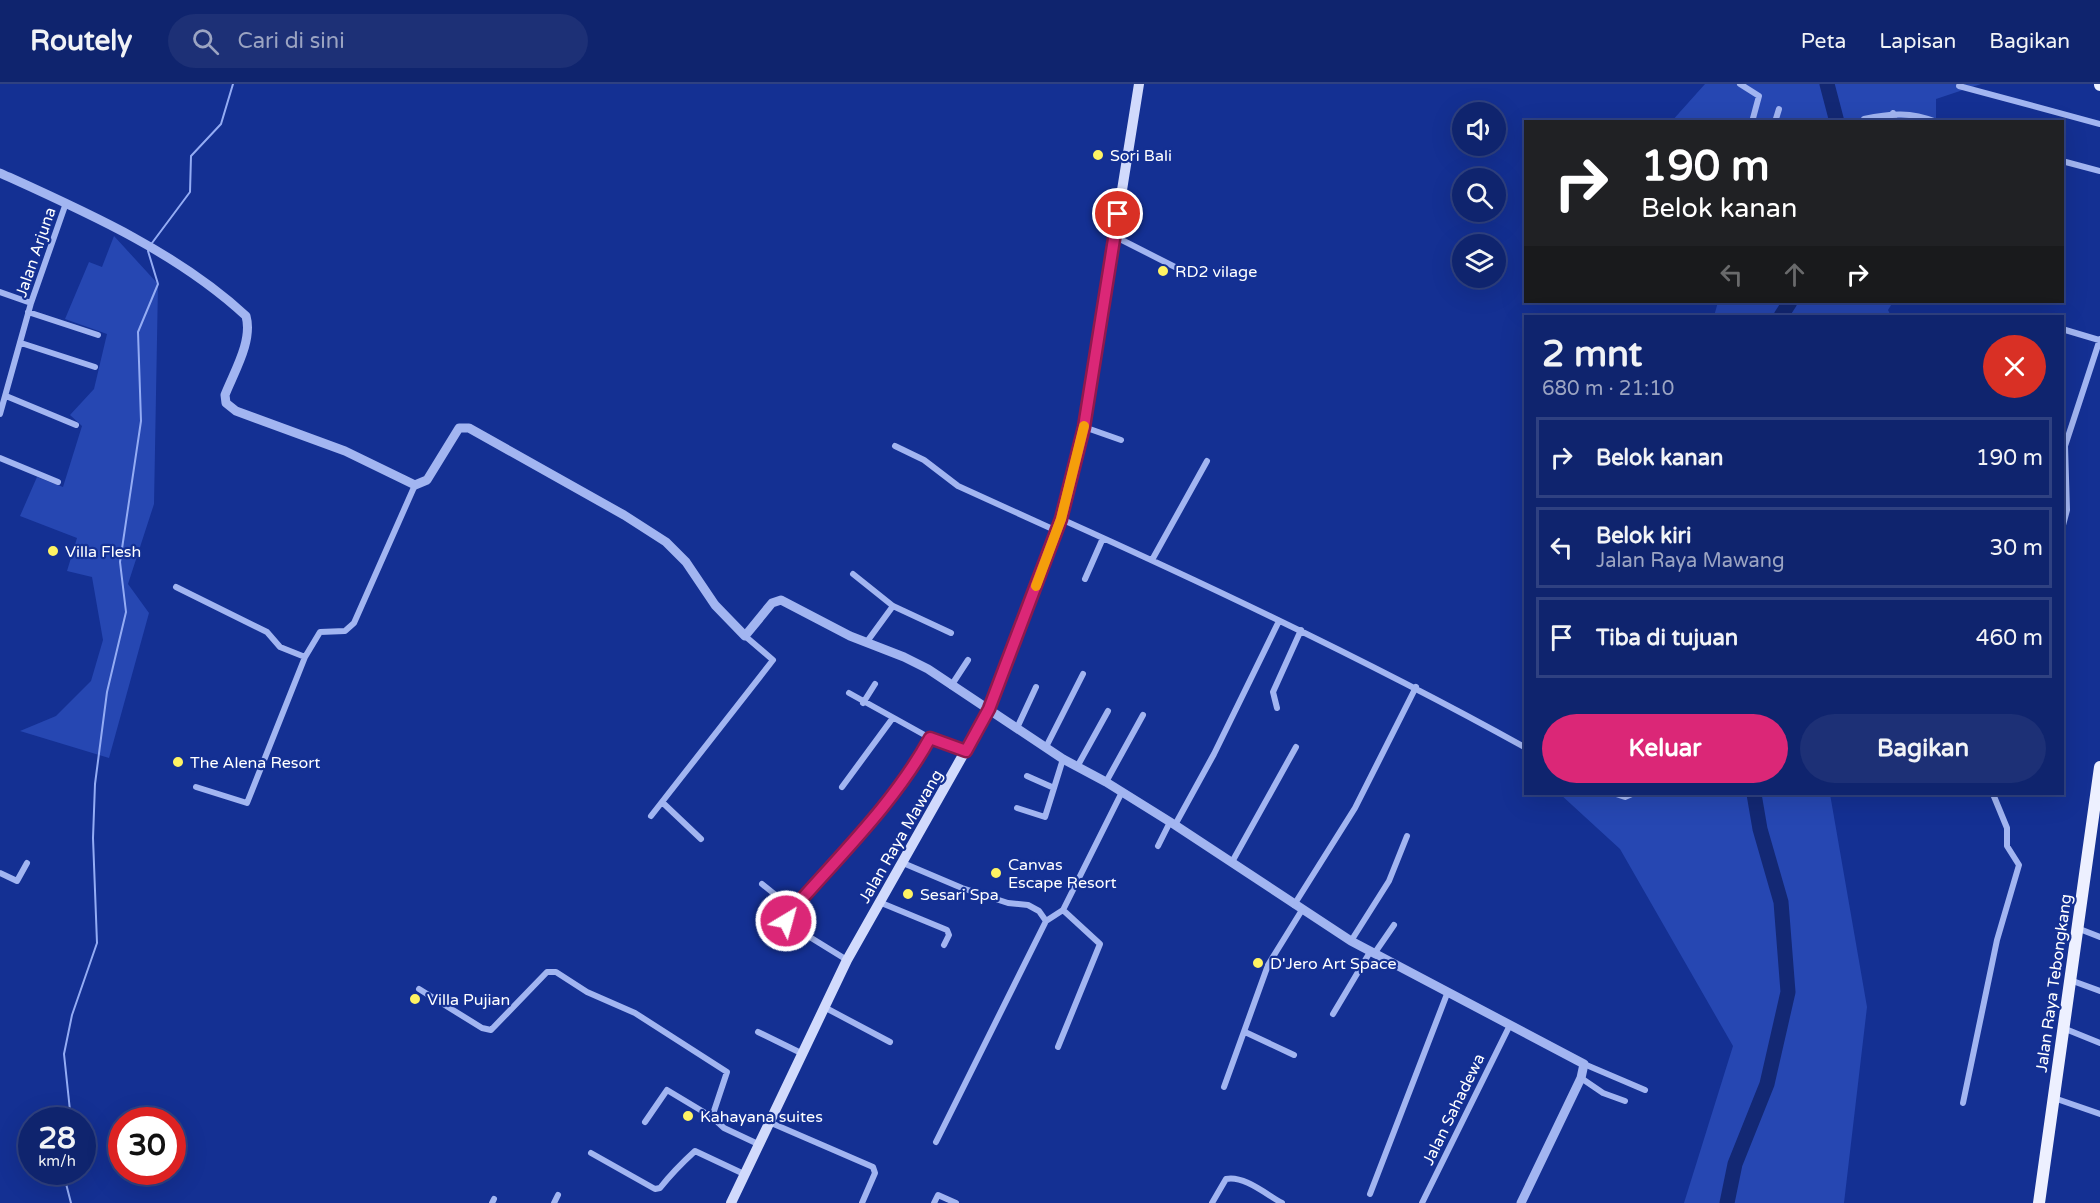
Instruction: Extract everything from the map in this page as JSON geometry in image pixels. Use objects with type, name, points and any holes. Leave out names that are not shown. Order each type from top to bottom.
[{"type":"main road","name":"Jalan Raya Mawang","points":[[731,1203],[847,960],[989,709],[1057,531],[1084,427],[1139,84]]},
{"type":"main road","name":"Jalan Raya Tebongkang","points":[[2038,1203],[2100,769]]},
{"type":"street","points":[[1740,84],[1759,96],[1753,120]]},
{"type":"street","points":[[1959,86],[2100,124]]},
{"type":"street","points":[[1776,120],[1779,110]]},
{"type":"street","points":[[1864,119],[1893,113],[1910,113],[1931,120]]},
{"type":"street","points":[[1893,113],[1895,120]]},
{"type":"street","points":[[2064,162],[2100,171]]},
{"type":"street","points":[[0,173],[66,203],[162,255],[226,298],[246,316],[249,326],[247,339],[225,395],[226,404],[236,411],[345,451],[415,485]]},
{"type":"street","name":"Jalan Arjuna","points":[[0,414],[28,312],[66,203]]},
{"type":"street","points":[[1114,236],[1175,267]]},
{"type":"street","points":[[0,292],[31,303]]},
{"type":"street","points":[[28,312],[98,335]]},
{"type":"street","points":[[2064,330],[2100,339],[2065,446],[2065,510]]},
{"type":"street","points":[[21,343],[95,367]]},
{"type":"street","points":[[6,396],[76,424]]},
{"type":"street","points":[[1084,427],[1121,441]]},
{"type":"street","points":[[196,787],[248,803],[305,657],[320,632],[345,631],[354,623],[415,485],[427,480],[459,428],[468,428],[624,515],[666,542],[686,562],[715,605],[745,636],[773,660],[651,816]]},
{"type":"street","points":[[895,446],[924,460],[958,486],[1057,531]]},
{"type":"street","points":[[0,458],[58,482]]},
{"type":"street","points":[[1152,560],[1207,461]]},
{"type":"street","points":[[1061,519],[1301,630],[1416,687],[1524,747]]},
{"type":"street","points":[[1086,579],[1103,538]]},
{"type":"street","points":[[853,574],[893,606],[951,633]]},
{"type":"street","points":[[176,587],[267,632],[280,647],[305,657]]},
{"type":"street","points":[[745,636],[772,603],[781,600],[866,644],[904,657],[989,709],[1063,759],[1122,792],[1351,941],[1509,1027],[1584,1064],[1645,1090]]},
{"type":"street","points":[[866,644],[893,606]]},
{"type":"street","points":[[1158,846],[1214,754],[1280,621]]},
{"type":"street","points":[[1277,708],[1273,692],[1301,630]]},
{"type":"street","points":[[951,686],[968,660]]},
{"type":"street","points":[[1046,747],[1083,674]]},
{"type":"street","points":[[863,703],[875,684]]},
{"type":"street","points":[[1017,728],[1036,687]]},
{"type":"street","points":[[1224,1087],[1268,965],[1355,807],[1416,687]]},
{"type":"street","points":[[849,693],[863,703],[930,738],[966,751]]},
{"type":"street","points":[[1077,767],[1108,711]]},
{"type":"street","points":[[1106,782],[1143,715]]},
{"type":"street","points":[[842,787],[892,718]]},
{"type":"street","points":[[847,960],[787,923],[786,918],[877,814],[915,764],[930,738]]},
{"type":"street","points":[[1232,862],[1296,747]]},
{"type":"street","points":[[1017,808],[1045,817],[1063,759]]},
{"type":"street","points":[[1027,776],[1054,788]]},
{"type":"street","points":[[936,1142],[1046,921],[1063,910],[1122,792]]},
{"type":"street","points":[[1963,1103],[1997,940],[2019,865],[2007,846],[2007,828],[1993,795]]},
{"type":"street","points":[[662,802],[701,839]]},
{"type":"street","points":[[1351,941],[1389,881],[1407,836]]},
{"type":"street","points":[[0,873],[17,881],[27,863]]},
{"type":"street","points":[[903,863],[962,888],[1008,903],[1028,905],[1039,911],[1046,921]]},
{"type":"street","points":[[762,884],[793,909]]},
{"type":"street","points":[[879,902],[947,930],[949,934],[944,945]]},
{"type":"street","points":[[1058,1047],[1100,944],[1063,910]]},
{"type":"street","points":[[1333,1014],[1372,953],[1394,925]]},
{"type":"street","points":[[2076,927],[2100,937]]},
{"type":"street","points":[[419,989],[482,1028],[491,1030],[547,972],[556,972],[586,992],[635,1013],[727,1072],[712,1117]]},
{"type":"street","points":[[2069,980],[2100,991]]},
{"type":"street","points":[[1370,1194],[1447,994]]},
{"type":"street","points":[[824,1007],[890,1042]]},
{"type":"street","name":"Jalan Sahadewa","points":[[1422,1203],[1509,1027]]},
{"type":"street","points":[[2063,1028],[2100,1042]]},
{"type":"street","points":[[758,1032],[801,1053]]},
{"type":"street","points":[[1245,1032],[1294,1055]]},
{"type":"street","points":[[1521,1203],[1581,1078],[1584,1064]]},
{"type":"street","points":[[1581,1078],[1603,1093],[1625,1101]]},
{"type":"street","points":[[645,1122],[668,1090],[712,1117],[724,1128],[758,1144]]},
{"type":"street","points":[[2054,1098],[2100,1114]]},
{"type":"street","points":[[769,1122],[873,1167],[875,1173],[862,1203]]},
{"type":"street","points":[[591,1153],[655,1189],[660,1188],[695,1151],[744,1174]]},
{"type":"street","points":[[1212,1203],[1226,1179],[1230,1178],[1242,1181],[1282,1203]]},
{"type":"street","points":[[554,1203],[558,1195]]},
{"type":"street","points":[[934,1203],[938,1195],[956,1203]]},
{"type":"shaded area","points":[[1705,84],[1981,84],[1936,99],[1936,120],[1673,120]]},
{"type":"shaded area","points":[[114,236],[158,284],[154,504],[128,584],[149,613],[109,758],[20,731],[56,716],[91,681],[103,640],[92,577],[67,571],[77,538],[20,516],[37,477],[63,487],[82,426],[70,415],[94,389],[107,334],[65,319],[89,262],[102,267]]},
{"type":"shaded area","points":[[1718,303],[1892,303],[1888,310],[1890,315],[1714,315]]},
{"type":"shaded area","points":[[1561,795],[1830,795],[1867,1007],[1844,1203],[1684,1203],[1733,1046],[1620,849]]},
{"type":"waterway","points":[[152,243],[190,192],[191,156],[221,124],[233,84]]},
{"type":"waterway","points":[[1827,84],[1836,120]]},
{"type":"waterway","points":[[70,1107],[64,1054],[72,1015],[97,943],[93,838],[95,784],[107,692],[126,612],[120,562],[141,421],[138,332],[158,284],[148,251]]},
{"type":"waterway","points":[[1782,315],[1789,303]]},
{"type":"waterway","points":[[1727,1203],[1735,1164],[1767,1084],[1788,992],[1781,902],[1760,829],[1754,795]]},
{"type":"waterway","points":[[66,1185],[71,1203]]},
{"type":"slow traffic","points":[[1036,586],[1061,519],[1084,426]]},
{"type":"place","name":"Sori Bali","points":[[1098,155]]},
{"type":"place","name":"RD2 vilage","points":[[1163,271]]},
{"type":"place","name":"Villa Flesh","points":[[53,551]]},
{"type":"place","name":"The Alena Resort","points":[[178,762]]},
{"type":"place","name":"Canvas Escape Resort","points":[[996,873]]},
{"type":"place","name":"Sesari Spa","points":[[908,894]]},
{"type":"place","name":"D'Jero Art Space","points":[[1258,963]]},
{"type":"place","name":"Villa Pujian","points":[[415,999]]},
{"type":"place","name":"Kahayana suites","points":[[688,1116]]},
{"type":"route","points":[[786,921],[793,909],[877,814],[915,764],[930,738],[966,751],[989,709],[1061,519],[1084,427],[1118,214]]}]
